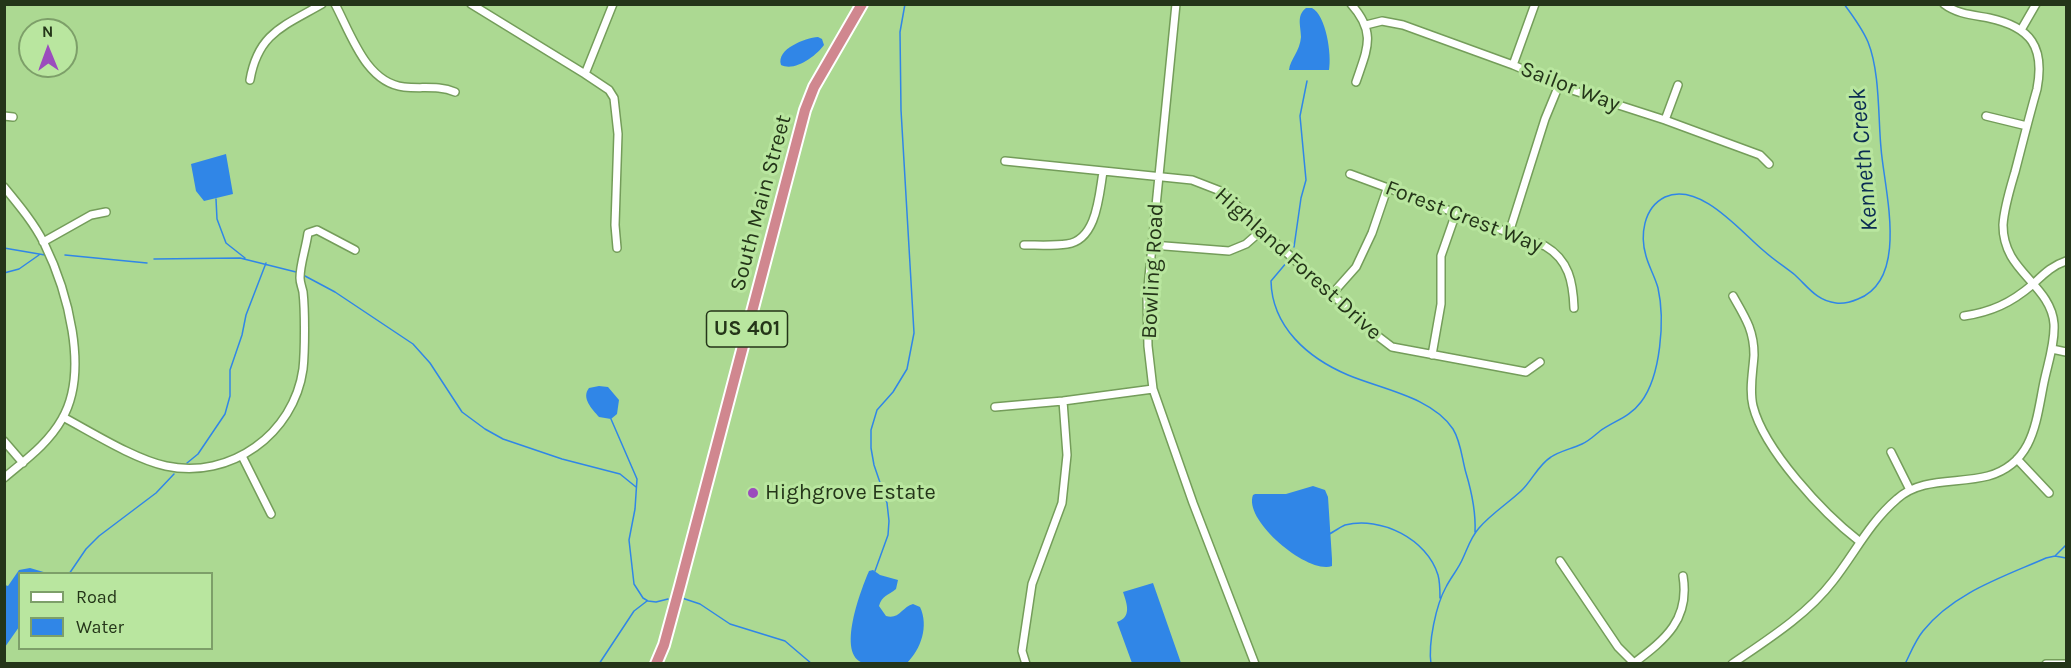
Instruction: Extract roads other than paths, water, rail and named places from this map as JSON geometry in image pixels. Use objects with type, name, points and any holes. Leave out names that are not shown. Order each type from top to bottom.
[{"type":"highway","name":"South Main Street","points":[[656,663],[664,645],[680,586],[805,110],[820,74],[862,4]]},
{"type":"street","points":[[250,80],[256,54],[266,39],[322,4]]},
{"type":"street","points":[[335,4],[375,74],[392,85],[435,87],[455,92]]},
{"type":"street","points":[[471,4],[585,74],[609,90],[615,98],[617,110],[615,225],[617,248]]},
{"type":"street","points":[[585,74],[613,4]]},
{"type":"street","name":"Bowling Road","points":[[1176,4],[1147,297],[1153,389],[1193,503],[1256,663]]},
{"type":"street","points":[[1351,4],[1366,25],[1368,46],[1356,82]]},
{"type":"street","points":[[1513,65],[1535,4]]},
{"type":"street","points":[[1732,663],[1811,604],[1832,582],[1859,541],[1892,504],[1910,490],[1922,486],[1986,477],[1996,473],[2017,459],[2034,431],[2052,349],[2053,318],[2046,300],[2010,254],[2004,239],[2003,228],[2040,75],[2040,58],[2034,44],[2020,30],[2002,21],[1962,13],[1944,4]]},
{"type":"street","points":[[2020,30],[2036,4]]},
{"type":"street","name":"Sailor Way","points":[[1366,25],[1382,21],[1403,24],[1513,65],[1559,85],[1760,154],[1769,164]]},
{"type":"street","points":[[1509,233],[1545,119],[1559,85]]},
{"type":"street","points":[[1665,120],[1678,85]]},
{"type":"street","points":[[1986,116],[2027,126]]},
{"type":"street","name":"Highland Forest Drive","points":[[1005,161],[1192,180],[1223,192],[1375,334],[1392,347],[1526,372],[1540,362]]},
{"type":"street","points":[[1024,245],[1070,244],[1088,232],[1097,211],[1103,172]]},
{"type":"street","name":"Forest Crest Way","points":[[1350,174],[1555,252],[1569,272],[1573,287],[1574,308]]},
{"type":"street","points":[[4,186],[44,242],[66,306],[73,338],[75,362],[74,385],[63,417],[46,442],[4,478]]},
{"type":"street","points":[[1332,294],[1356,267],[1372,233],[1387,189]]},
{"type":"street","points":[[44,242],[91,215],[106,212]]},
{"type":"street","points":[[1432,355],[1441,304],[1441,256],[1456,213]]},
{"type":"street","points":[[63,417],[138,456],[165,466],[202,468],[242,456],[275,430],[289,411],[298,390],[303,360],[303,292],[300,279],[308,233],[317,230],[355,250]]},
{"type":"street","points":[[1152,245],[1229,251],[1246,244],[1262,230]]},
{"type":"street","points":[[1964,316],[2000,308],[2034,284],[2048,270],[2067,261]]},
{"type":"street","points":[[1733,296],[1750,324],[1754,356],[1751,384],[1752,405],[1762,429],[1812,499],[1836,523],[1859,541]]},
{"type":"street","points":[[2052,349],[2067,352]]},
{"type":"street","points":[[996,407],[1153,389]]},
{"type":"street","points":[[1026,663],[1022,651],[1032,584],[1062,503],[1067,455],[1063,401]]},
{"type":"street","points":[[4,441],[23,463]]},
{"type":"street","points":[[1891,452],[1910,490]]},
{"type":"street","points":[[242,456],[271,514]]},
{"type":"street","points":[[2017,459],[2049,493]]},
{"type":"street","points":[[1560,561],[1618,647],[1634,663],[1670,632],[1676,622],[1682,611],[1685,590],[1683,576]]},
{"type":"street","points":[[2046,663],[2066,663]]},
{"type":"water","points":[[1306,8],[1312,8],[1317,12],[1324,27],[1329,46],[1329,70],[1289,70],[1300,42],[1301,14]]},
{"type":"water","points":[[818,37],[822,39],[824,45],[811,58],[799,65],[787,67],[781,65],[781,59],[787,49],[799,42]]},
{"type":"water","points":[[226,154],[233,194],[204,201],[196,191],[191,164]]},
{"type":"water","points":[[608,387],[619,400],[617,414],[611,419],[599,417],[587,399],[589,388]]},
{"type":"water","points":[[1313,486],[1325,490],[1328,497],[1332,566],[1322,567],[1309,562],[1280,544],[1258,518],[1253,506],[1253,495],[1255,494],[1286,494]]},
{"type":"water","points":[[30,568],[44,572],[18,572],[18,628],[5,647],[5,585],[8,586],[19,570]]},
{"type":"water","points":[[873,570],[880,575],[898,580],[896,589],[880,602],[879,606],[886,616],[897,615],[913,604],[920,607],[923,614],[924,629],[920,644],[907,663],[880,665],[864,663],[856,658],[852,648],[851,635],[857,605],[869,571]]},
{"type":"water","points":[[1153,583],[1181,663],[1132,663],[1117,622],[1122,620],[1127,613],[1123,592]]},
{"type":"waterway","points":[[875,571],[888,535],[889,521],[887,503],[874,465],[871,430],[877,410],[893,392],[907,369],[914,333],[901,110],[900,32],[905,4]]},
{"type":"waterway","name":"Kenneth Creek","points":[[1431,664],[1432,635],[1439,604],[1476,531],[1521,491],[1546,460],[1585,443],[1605,427],[1627,415],[1637,407],[1648,391],[1660,347],[1661,315],[1658,288],[1647,260],[1643,240],[1648,215],[1658,202],[1665,197],[1678,194],[1692,196],[1706,202],[1732,221],[1813,293],[1829,302],[1845,303],[1858,299],[1874,288],[1884,273],[1889,253],[1890,231],[1875,67],[1866,37],[1844,4]]},
{"type":"waterway","points":[[1294,247],[1306,180],[1300,116],[1307,81]]},
{"type":"waterway","points":[[216,199],[217,219],[226,243],[245,258]]},
{"type":"waterway","points":[[4,248],[45,255]]},
{"type":"waterway","points":[[4,273],[19,269],[39,255]]},
{"type":"waterway","points":[[65,255],[147,263]]},
{"type":"waterway","points":[[154,259],[240,258],[296,272]]},
{"type":"waterway","points":[[1287,262],[1271,281],[1278,313],[1295,339],[1319,360],[1333,368],[1405,395],[1432,409],[1453,429],[1460,445],[1472,495],[1475,532]]},
{"type":"waterway","points":[[187,463],[198,454],[225,414],[230,396],[230,370],[246,315],[266,263]]},
{"type":"waterway","points":[[305,276],[335,292],[413,344],[430,363],[462,412],[485,429],[503,439],[562,459],[620,474],[636,487]]},
{"type":"waterway","points":[[611,419],[637,479],[635,509],[629,540],[634,584],[643,598],[648,601],[668,599]]},
{"type":"waterway","points":[[70,572],[86,549],[99,536],[156,493],[174,474]]},
{"type":"waterway","points":[[1329,534],[1345,525],[1359,523],[1387,527],[1401,533],[1424,551],[1432,562],[1439,578],[1440,598]]},
{"type":"waterway","points":[[2055,556],[2066,545]]},
{"type":"waterway","points":[[1905,664],[1923,631],[1949,606],[1964,596],[1996,579],[2046,558],[2055,556],[2066,558]]},
{"type":"waterway","points":[[682,598],[700,604],[730,624],[785,641],[812,664]]},
{"type":"waterway","points":[[599,664],[634,611],[647,601]]},
{"type":"place","name":"Highgrove Estate","points":[[753,493]]}]
